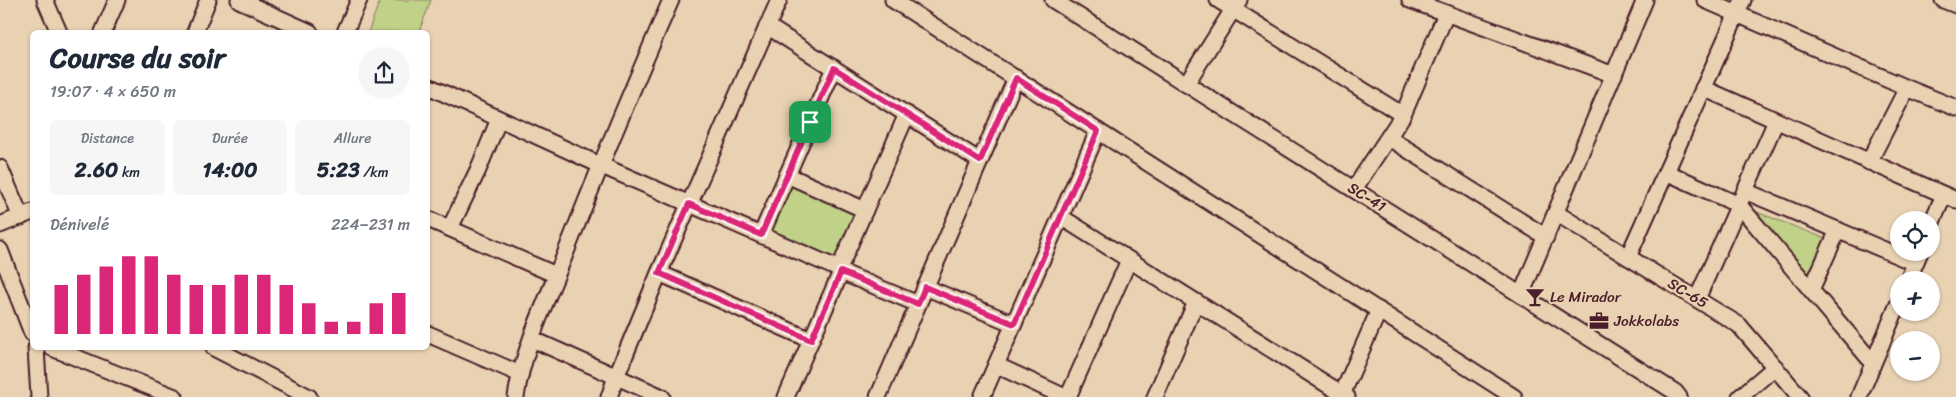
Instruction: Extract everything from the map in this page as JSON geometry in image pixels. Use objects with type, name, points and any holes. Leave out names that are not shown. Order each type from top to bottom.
[{"type":"street","points":[[45,0],[58,30]]},
{"type":"street","points":[[104,30],[117,0]]},
{"type":"street","points":[[196,30],[208,0]]},
{"type":"street","points":[[239,0],[306,30]]},
{"type":"street","points":[[346,30],[359,0]]},
{"type":"street","points":[[516,397],[520,374],[556,276],[600,165],[670,0]]},
{"type":"street","points":[[609,397],[659,273],[779,0]]},
{"type":"street","points":[[893,0],[1514,397]]},
{"type":"street","name":"SC-41","points":[[1053,0],[1675,392],[1679,397]]},
{"type":"street","points":[[1218,0],[1236,5],[1403,115]]},
{"type":"street","points":[[1410,0],[1614,75]]},
{"type":"street","points":[[1521,295],[1645,0]]},
{"type":"street","points":[[1705,0],[1736,15],[1956,108]]},
{"type":"street","points":[[1628,257],[1743,0]]},
{"type":"street","points":[[1943,0],[1956,5]]},
{"type":"street","points":[[1186,84],[1236,5]]},
{"type":"street","points":[[1354,190],[1403,115],[1446,14]]},
{"type":"street","points":[[767,26],[980,161]]},
{"type":"street","points":[[761,235],[834,68]]},
{"type":"street","points":[[878,397],[1016,78]]},
{"type":"street","points":[[430,87],[600,165],[918,304]]},
{"type":"street","points":[[1703,88],[1950,198],[1940,212]]},
{"type":"street","points":[[1869,162],[1907,88]]},
{"type":"street","points":[[786,397],[907,114]]},
{"type":"street","points":[[450,228],[478,170],[498,119]]},
{"type":"street","points":[[1697,299],[1776,121]]},
{"type":"street","points":[[982,397],[1098,131]]},
{"type":"street","points":[[1389,138],[1546,237]]},
{"type":"street","points":[[0,168],[27,214],[0,225]]},
{"type":"street","points":[[1666,172],[1739,205],[1873,363]]},
{"type":"street","points":[[787,175],[865,210]]},
{"type":"street","points":[[1745,190],[1838,230],[1890,248]]},
{"type":"street","name":"SC-65","points":[[1556,213],[1739,325],[1800,397]]},
{"type":"street","points":[[1061,217],[1343,396],[1380,310]]},
{"type":"street","points":[[430,220],[556,276]]},
{"type":"street","points":[[1811,290],[1838,230]]},
{"type":"street","points":[[0,250],[30,329]]},
{"type":"street","points":[[996,365],[1066,397],[1129,260]]},
{"type":"street","points":[[659,273],[811,340]]},
{"type":"street","points":[[925,287],[1014,324]]},
{"type":"street","points":[[1155,397],[1196,302]]},
{"type":"street","points":[[1859,397],[1891,321]]},
{"type":"street","points":[[430,335],[520,374]]},
{"type":"street","points":[[532,340],[662,397]]},
{"type":"street","points":[[36,350],[38,397]]},
{"type":"street","points":[[57,350],[175,397]]},
{"type":"street","points":[[218,350],[309,397]]},
{"type":"street","points":[[1740,397],[1775,367]]},
{"type":"green space","points":[[380,0],[431,0],[420,30],[369,30]]},
{"type":"green space","points":[[793,176],[861,208],[835,265],[767,233]]},
{"type":"green space","points":[[1757,212],[1834,242],[1814,283]]},
{"type":"place","name":"Le Mirador","points":[[1535,297]]},
{"type":"place","name":"Jokkolabs","points":[[1599,321]]},
{"type":"route","points":[[834,68],[980,161],[1016,78],[1098,131],[1014,324],[925,287],[918,304],[841,272],[811,340],[659,273],[689,204],[761,235],[810,122],[834,68]]}]
